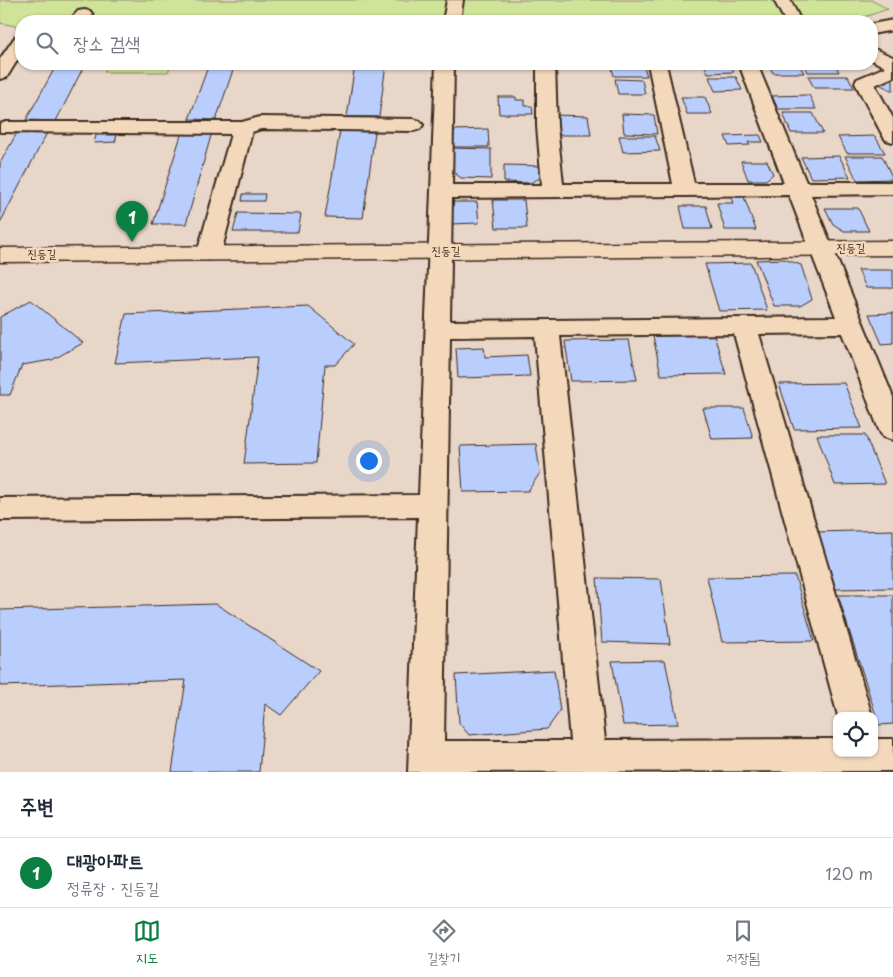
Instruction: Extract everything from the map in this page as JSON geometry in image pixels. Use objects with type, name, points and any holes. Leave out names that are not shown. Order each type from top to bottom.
[{"type":"street","points":[[453,15],[455,0]]},
{"type":"street","points":[[782,0],[790,15]]},
{"type":"street","points":[[878,28],[893,25]]},
{"type":"street","points":[[0,73],[15,42]]},
{"type":"street","points":[[878,56],[893,64]]},
{"type":"street","points":[[445,70],[426,765],[589,757],[833,754]]},
{"type":"street","points":[[546,70],[546,126],[553,191]]},
{"type":"street","points":[[658,70],[685,190]]},
{"type":"street","points":[[750,70],[893,430]]},
{"type":"street","points":[[893,70],[864,83],[893,136]]},
{"type":"street","points":[[6,128],[160,126],[243,128],[260,123],[413,125]]},
{"type":"street","points":[[209,253],[243,128]]},
{"type":"street","points":[[441,192],[893,188]]},
{"type":"street","name":"진등길","points":[[0,254],[893,248]]},
{"type":"street","points":[[438,329],[851,325]]},
{"type":"street","points":[[744,326],[854,712]]},
{"type":"street","points":[[546,328],[589,757]]},
{"type":"street","points":[[0,509],[433,506]]},
{"type":"green space","points":[[0,0],[871,0],[888,9],[870,15],[15,15],[15,26],[0,23]]},
{"type":"green space","points":[[105,70],[169,70],[168,72],[104,72]]},
{"type":"building","points":[[54,70],[82,70],[56,121],[26,120]]},
{"type":"building","points":[[207,70],[233,70],[216,120],[189,119]]},
{"type":"building","points":[[354,70],[385,70],[379,117],[347,117]]},
{"type":"building","points":[[612,70],[645,70],[647,76],[614,76]]},
{"type":"building","points":[[707,70],[733,70],[734,72],[708,73]]},
{"type":"building","points":[[771,70],[802,70],[804,73],[773,73]]},
{"type":"building","points":[[807,70],[838,70],[839,72],[808,72]]},
{"type":"building","points":[[808,76],[848,76],[854,88],[814,88]]},
{"type":"building","points":[[893,76],[893,91],[877,83]]},
{"type":"building","points":[[709,77],[736,77],[742,90],[715,91]]},
{"type":"building","points":[[615,79],[642,80],[645,94],[618,94]]},
{"type":"building","points":[[809,95],[816,109],[778,109],[772,96]]},
{"type":"building","points":[[498,97],[516,97],[516,100],[525,100],[525,106],[532,106],[533,114],[499,114]]},
{"type":"building","points":[[681,97],[705,97],[712,114],[687,114]]},
{"type":"building","points":[[783,113],[813,113],[823,133],[791,133]]},
{"type":"building","points":[[622,114],[654,115],[657,134],[624,133]]},
{"type":"building","points":[[553,115],[588,116],[591,135],[555,135]]},
{"type":"building","points":[[488,129],[489,147],[452,147],[452,130]]},
{"type":"building","points":[[18,131],[48,131],[0,223],[0,163]]},
{"type":"building","points":[[340,131],[375,132],[363,218],[325,217]]},
{"type":"building","points":[[182,132],[212,132],[186,224],[153,224]]},
{"type":"building","points":[[96,135],[117,135],[115,142],[94,143]]},
{"type":"building","points":[[760,135],[763,142],[748,142],[750,145],[729,146],[725,136]]},
{"type":"building","points":[[619,136],[655,136],[660,151],[623,152]]},
{"type":"building","points":[[875,136],[885,153],[847,153],[838,137]]},
{"type":"building","points":[[452,148],[491,149],[491,179],[461,178],[452,171]]},
{"type":"building","points":[[839,156],[850,177],[811,178],[801,157]]},
{"type":"building","points":[[845,156],[882,156],[893,179],[857,180]]},
{"type":"building","points":[[741,161],[767,161],[773,174],[766,180],[748,180]]},
{"type":"building","points":[[504,165],[542,166],[542,177],[530,183],[504,182]]},
{"type":"building","points":[[243,194],[265,194],[264,201],[242,201]]},
{"type":"building","points":[[731,197],[744,197],[756,230],[725,230],[717,203],[733,203]]},
{"type":"building","points":[[493,200],[524,200],[527,228],[496,228]]},
{"type":"building","points":[[449,202],[477,202],[479,223],[450,224]]},
{"type":"building","points":[[680,206],[706,206],[712,229],[685,229]]},
{"type":"building","points":[[825,208],[858,208],[869,231],[844,231],[833,224]]},
{"type":"building","points":[[238,213],[301,214],[298,232],[233,232]]},
{"type":"building","points":[[784,259],[801,265],[812,299],[800,306],[774,306],[756,260]]},
{"type":"building","points":[[751,263],[767,310],[719,311],[705,264]]},
{"type":"building","points":[[858,270],[893,270],[893,288],[866,288]]},
{"type":"building","points":[[31,300],[83,343],[52,360],[22,365],[10,395],[0,395],[0,317]]},
{"type":"building","points":[[308,306],[354,344],[335,365],[325,365],[316,463],[244,464],[258,357],[115,363],[126,314]]},
{"type":"building","points":[[893,313],[893,343],[882,344],[869,314]]},
{"type":"building","points":[[714,335],[726,374],[661,375],[653,336]]},
{"type":"building","points":[[629,340],[637,380],[571,381],[565,341]]},
{"type":"building","points":[[484,347],[485,357],[527,355],[530,376],[458,378],[456,348]]},
{"type":"building","points":[[844,383],[862,428],[794,429],[779,384]]},
{"type":"building","points":[[703,408],[744,408],[753,438],[712,439]]},
{"type":"building","points":[[817,435],[865,435],[885,484],[835,485]]},
{"type":"building","points":[[536,444],[540,473],[528,491],[463,492],[460,446]]},
{"type":"building","points":[[893,530],[893,588],[836,589],[817,532]]},
{"type":"building","points":[[795,576],[814,641],[722,642],[707,577]]},
{"type":"building","points":[[597,578],[661,579],[670,644],[602,642]]},
{"type":"building","points":[[838,595],[893,595],[893,724],[879,725],[878,712],[875,712]]},
{"type":"building","points":[[216,604],[319,671],[281,715],[265,704],[259,772],[172,772],[186,680],[0,686],[0,610]]},
{"type":"building","points":[[665,660],[678,724],[623,725],[612,661]]},
{"type":"building","points":[[554,670],[560,711],[547,729],[469,735],[459,723],[456,675]]},
{"type":"place","name":"대광아파트","points":[[132,242]]}]
